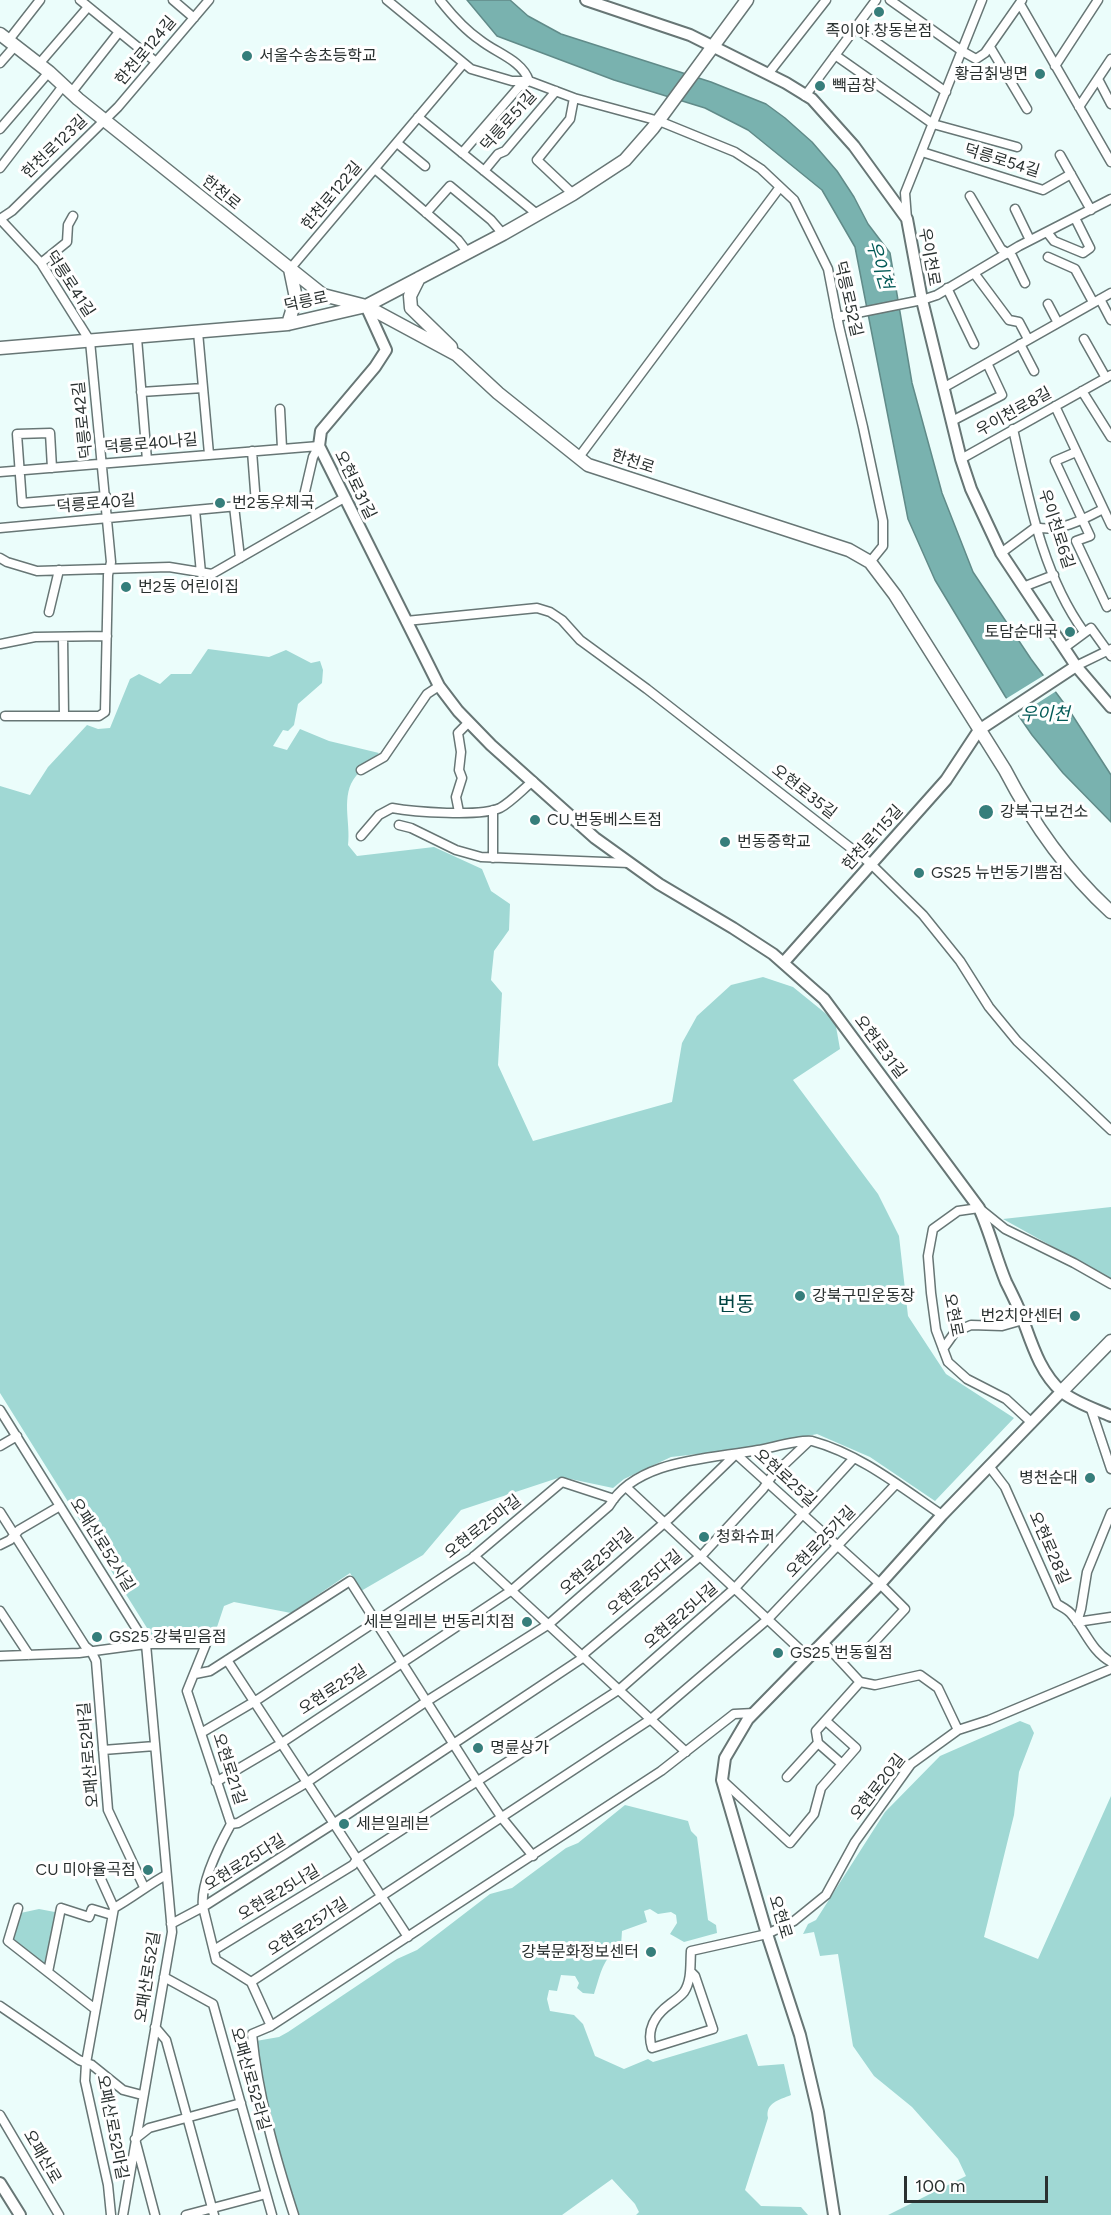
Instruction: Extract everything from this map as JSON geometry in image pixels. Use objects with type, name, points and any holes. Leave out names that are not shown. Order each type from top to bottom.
[{"type":"main road","points":[[713,46],[747,0]]},
{"type":"main road","name":"한천로","points":[[8,40],[323,295],[366,306],[457,355],[498,393],[588,465],[849,550],[870,561],[895,595],[1048,841],[1089,891],[1111,912]]},
{"type":"main road","name":"덕릉로","points":[[0,348],[288,324],[366,306],[503,234],[573,194],[625,160],[662,116],[713,46]]},
{"type":"main road","points":[[288,324],[296,298],[290,269]]},
{"type":"main road","points":[[419,278],[410,296],[411,308],[445,340],[457,355]]},
{"type":"main road","points":[[1062,1392],[1111,1341]]},
{"type":"street","points":[[0,63],[8,40],[40,0]]},
{"type":"street","points":[[80,0],[156,62]]},
{"type":"street","points":[[173,0],[194,18]]},
{"type":"street","name":"한천로124길","points":[[104,120],[209,0]]},
{"type":"street","points":[[387,0],[471,69],[512,81],[529,81]]},
{"type":"street","name":"덕릉로51길","points":[[440,0],[453,16],[480,40],[525,70],[529,81],[574,98],[662,116]]},
{"type":"street","name":"우이천로","points":[[586,0],[611,4],[690,35],[768,74],[812,99],[854,146],[907,219],[922,300],[961,459],[971,489],[1001,554],[1076,666],[1111,707]]},
{"type":"street","points":[[768,74],[826,0]]},
{"type":"street","points":[[805,96],[876,0]]},
{"type":"street","points":[[890,0],[976,59],[985,53],[1021,2],[1111,162]]},
{"type":"street","points":[[907,219],[905,193],[982,0]]},
{"type":"street","points":[[1055,66],[1098,0]]},
{"type":"street","points":[[0,129],[88,7]]},
{"type":"street","points":[[855,28],[946,92]]},
{"type":"street","points":[[0,168],[119,32]]},
{"type":"street","points":[[990,46],[1027,109]]},
{"type":"street","name":"덕릉로54길","points":[[835,55],[933,124],[1017,147]]},
{"type":"street","points":[[1079,107],[1111,59]]},
{"type":"street","name":"한천로122길","points":[[290,269],[463,64]]},
{"type":"street","points":[[1098,79],[1111,104]]},
{"type":"street","points":[[462,153],[519,87],[529,81]]},
{"type":"street","name":"덕릉로51길","points":[[484,171],[498,154],[505,151],[556,91]]},
{"type":"street","points":[[573,194],[537,160],[570,119],[574,98]]},
{"type":"street","name":"덕릉로52길","points":[[662,116],[735,152],[761,169],[794,200],[828,269],[883,521],[883,546],[870,561]]},
{"type":"street","points":[[418,117],[537,214]]},
{"type":"street","name":"한천로123길","points":[[0,219],[12,211],[104,120]]},
{"type":"street","points":[[397,143],[425,166]]},
{"type":"street","name":"덕릉로54길","points":[[922,152],[1043,190],[1071,174]]},
{"type":"street","points":[[1060,155],[1091,210]]},
{"type":"street","points":[[375,169],[458,240],[468,253]]},
{"type":"street","points":[[426,213],[450,186],[491,220],[503,234]]},
{"type":"street","points":[[579,458],[780,187]]},
{"type":"street","points":[[887,191],[893,194],[905,193]]},
{"type":"street","points":[[970,196],[1001,249],[1012,256],[1025,283]]},
{"type":"street","points":[[837,317],[922,300],[1030,240],[1111,199]]},
{"type":"street","points":[[1015,209],[1030,240]]},
{"type":"street","points":[[41,263],[67,242],[68,225],[73,216]]},
{"type":"street","points":[[1047,232],[1054,241],[1083,253],[1090,248],[1075,218]]},
{"type":"street","name":"덕릉로41길","points":[[0,219],[41,263],[90,341]]},
{"type":"street","points":[[1048,257],[1075,268],[1111,320]]},
{"type":"street","points":[[974,273],[1009,320],[1019,322],[1034,371]]},
{"type":"street","points":[[947,288],[974,344]]},
{"type":"street","points":[[943,388],[1111,292]]},
{"type":"street","points":[[1048,304],[1058,323]]},
{"type":"street","name":"오현로31길","points":[[366,306],[386,350],[375,367],[321,432],[319,446],[439,686],[469,722],[595,838],[658,884],[733,928],[784,962],[832,1008],[979,1208],[1035,1353],[1045,1371],[1062,1392]]},
{"type":"street","points":[[198,332],[209,454]]},
{"type":"street","points":[[137,338],[147,460]]},
{"type":"street","name":"우이천로8길","points":[[961,459],[1108,376],[1084,339]]},
{"type":"street","name":"덕릉로42길","points":[[5,716],[99,716],[105,712],[110,569],[108,518],[90,341]]},
{"type":"street","points":[[952,421],[1002,395],[987,363]]},
{"type":"street","points":[[141,392],[203,388]]},
{"type":"street","points":[[1082,391],[1111,437]]},
{"type":"street","points":[[1054,406],[1111,525]]},
{"type":"street","points":[[280,409],[282,448]]},
{"type":"street","name":"우이천로6길","points":[[1013,429],[1036,528],[1069,611],[1110,652]]},
{"type":"street","points":[[52,468],[50,433],[17,434],[22,503],[106,496]]},
{"type":"street","name":"덕릉로40나길","points":[[0,472],[319,446]]},
{"type":"street","name":"덕릉로40길","points":[[0,528],[303,500],[313,457],[319,446]]},
{"type":"street","points":[[252,451],[256,504]]},
{"type":"street","points":[[1076,452],[1055,460],[1090,536],[1076,541],[1107,607],[1111,603]]},
{"type":"street","points":[[1,560],[37,571],[169,567],[212,574],[344,498]]},
{"type":"street","points":[[234,506],[240,558]]},
{"type":"street","points":[[1001,554],[1036,528],[1045,530],[1082,520],[1103,509]]},
{"type":"street","points":[[195,510],[201,573]]},
{"type":"street","points":[[49,612],[59,570]]},
{"type":"street","points":[[1023,587],[1054,575]]},
{"type":"street","name":"오현로35길","points":[[406,621],[537,608],[550,612],[562,620],[580,640],[870,863],[923,915],[960,961],[989,1006],[1017,1041],[1111,1130]]},
{"type":"street","points":[[1064,648],[1088,630]]},
{"type":"street","points":[[0,645],[35,637],[107,636]]},
{"type":"street","points":[[63,637],[64,716]]},
{"type":"street","points":[[979,730],[1076,666],[1110,652]]},
{"type":"street","points":[[361,770],[384,757],[427,694],[439,686]]},
{"type":"street","points":[[459,812],[456,796],[462,778],[459,770],[461,752],[458,733],[469,722]]},
{"type":"street","name":"한천로115길","points":[[784,962],[946,780],[979,730]]},
{"type":"street","points":[[361,836],[379,815],[392,808],[410,811],[483,812],[500,808],[533,781]]},
{"type":"street","points":[[493,810],[493,858]]},
{"type":"street","points":[[399,825],[411,828],[456,850],[493,858],[630,863]]},
{"type":"street","points":[[979,1208],[1005,1228],[1111,1284]]},
{"type":"street","name":"오현로","points":[[979,1208],[958,1211],[933,1229],[928,1256],[936,1330],[948,1362],[967,1379],[1006,1399],[1032,1423]]},
{"type":"street","points":[[943,1349],[955,1332],[971,1325],[1002,1326],[1023,1320]]},
{"type":"street","points":[[826,1721],[856,1748],[821,1788],[814,1814],[790,1843],[722,1780],[725,1758],[754,1713],[1062,1392],[1091,1409],[1111,1416]]},
{"type":"street","points":[[1091,1409],[1111,1469]]},
{"type":"street","name":"오패산로52사길","points":[[0,1410],[146,1644]]},
{"type":"street","points":[[0,1446],[17,1436]]},
{"type":"street","points":[[735,1454],[809,1441],[854,1458],[942,1515]]},
{"type":"street","name":"오현로25다길","points":[[171,1923],[203,1907],[333,1824],[581,1659],[700,1557],[768,1482],[809,1441]]},
{"type":"street","name":"오현로25길","points":[[216,1782],[281,1742],[512,1590],[609,1506],[626,1487],[641,1477],[674,1463],[735,1454],[880,1584]]},
{"type":"street","name":"오현로25라길","points":[[231,1824],[306,1783],[427,1701],[549,1624],[664,1524],[735,1454]]},
{"type":"street","name":"오현로25나길","points":[[214,1950],[353,1865],[357,1859],[620,1689],[735,1588],[854,1458]]},
{"type":"street","name":"오현로28길","points":[[989,1466],[1005,1487],[1057,1604],[1072,1614],[1098,1651],[1111,1662]]},
{"type":"street","name":"오현로25마길","points":[[201,1733],[254,1702],[474,1556],[562,1482],[614,1498]]},
{"type":"street","name":"오현로25가길","points":[[251,1982],[651,1719],[768,1619],[896,1484]]},
{"type":"street","points":[[626,1487],[664,1524]]},
{"type":"street","points":[[0,1545],[60,1506]]},
{"type":"street","points":[[0,1512],[85,1646],[91,1651]]},
{"type":"street","points":[[1111,1513],[1087,1572],[1077,1622],[1111,1617]]},
{"type":"street","name":"오현로25다길","points":[[664,1524],[700,1557]]},
{"type":"street","points":[[474,1556],[687,1752]]},
{"type":"street","name":"오현로25나길","points":[[700,1557],[735,1588]]},
{"type":"street","points":[[195,1674],[210,1671],[350,1581],[477,1781],[502,1818],[533,1856]]},
{"type":"street","points":[[867,1650],[905,1609],[880,1584]]},
{"type":"street","points":[[735,1588],[808,1657]]},
{"type":"street","points":[[0,1611],[29,1655]]},
{"type":"street","points":[[823,1642],[860,1682],[875,1685],[920,1675],[938,1688],[958,1730]]},
{"type":"street","points":[[0,1656],[91,1651],[146,1644]]},
{"type":"street","name":"오현로21길","points":[[146,1644],[206,1644],[187,1691],[231,1824],[207,1880],[202,1900],[216,1960],[251,1982]]},
{"type":"street","name":"오패산로52길","points":[[123,2215],[172,1932],[146,1644]]},
{"type":"street","name":"오패산로52바길","points":[[91,1651],[96,1661],[108,1810],[144,1887]]},
{"type":"street","points":[[227,1660],[408,1936]]},
{"type":"street","name":"오현로20길","points":[[692,1972],[691,1951],[767,1934],[794,1921],[826,1895],[855,1842],[911,1764],[958,1730],[989,1720],[1111,1669]]},
{"type":"street","points":[[842,1764],[818,1743],[816,1731],[860,1682]]},
{"type":"street","points":[[251,1982],[271,2026],[533,1856],[687,1752],[735,1714],[754,1713]]},
{"type":"street","points":[[787,1777],[818,1743]]},
{"type":"street","points":[[103,1750],[155,1746]]},
{"type":"street","name":"오현로","points":[[722,1780],[767,1934],[800,2035],[818,2112],[834,2215]]},
{"type":"street","points":[[48,1972],[61,1908],[89,1917],[92,1909],[113,1912],[144,1887],[166,1875]]},
{"type":"street","points":[[100,1877],[113,1912]]},
{"type":"street","points":[[18,1908],[8,1941],[95,2009]]},
{"type":"street","name":"오패산로52마길","points":[[111,2215],[108,2185],[85,2081],[86,2063],[113,1912]]},
{"type":"street","points":[[692,1972],[713,2029],[652,2048],[649,2037],[654,2020],[661,2010],[684,1992],[692,1972]]},
{"type":"street","name":"오패산로52라길","points":[[164,1977],[213,2004],[272,2215]]},
{"type":"street","points":[[0,2006],[79,2060],[92,2065],[123,2090],[142,2095]]},
{"type":"street","name":"오패산로52라길","points":[[271,2026],[252,2034],[258,2086],[267,2125],[294,2215]]},
{"type":"street","points":[[155,2027],[166,2040],[213,2212]]},
{"type":"street","points":[[155,2215],[135,2139],[149,2128],[241,2103]]},
{"type":"street","name":"오패산로","points":[[0,2115],[59,2215]]},
{"type":"street","points":[[0,2183],[20,2215]]},
{"type":"street","points":[[186,2215],[213,2212],[266,2194]]},
{"type":"shaded area","points":[[208,649],[269,657],[286,650],[311,663],[320,661],[323,670],[322,683],[298,704],[294,725],[288,731],[283,730],[273,746],[287,750],[300,729],[329,741],[379,753],[356,776],[348,792],[348,845],[357,856],[434,847],[482,869],[491,891],[510,904],[509,930],[494,951],[491,980],[502,993],[498,1065],[533,1141],[672,1102],[682,1043],[697,1016],[731,985],[763,977],[793,987],[835,1021],[840,1049],[793,1080],[878,1194],[899,1236],[908,1316],[946,1374],[1014,1418],[935,1501],[870,1457],[817,1434],[751,1448],[671,1457],[624,1479],[613,1488],[561,1477],[461,1510],[423,1555],[361,1591],[350,1573],[291,1613],[234,1602],[224,1606],[212,1642],[205,1631],[152,1636],[0,1393],[0,786],[30,795],[48,767],[87,725],[98,729],[110,728],[130,679],[139,674],[160,684],[171,674],[191,674]]},
{"type":"shaded area","points":[[1111,1207],[1111,1279],[1003,1219]]},
{"type":"shaded area","points":[[1020,1721],[1030,1725],[1034,1733],[1019,1772],[1014,1815],[984,1937],[1038,1959],[1111,1796],[1111,2215],[888,2215],[966,2176],[958,2159],[912,2107],[874,2076],[853,2046],[838,1954],[820,1956],[814,1932],[803,1934],[808,1924],[816,1920],[885,1812],[940,1756]]},
{"type":"shaded area","points":[[625,1805],[688,1821],[691,1831],[697,1837],[708,1920],[716,1925],[717,1933],[684,1942],[670,1934],[677,1923],[676,1915],[671,1912],[658,1914],[650,1909],[644,1911],[647,1922],[622,1931],[621,1946],[606,1961],[594,1994],[583,1993],[577,1988],[579,1983],[575,1976],[561,1975],[557,1991],[549,1990],[547,1999],[550,2011],[574,2015],[583,2024],[595,2056],[624,2069],[648,2059],[653,2062],[747,2034],[758,2066],[784,2064],[791,2095],[774,2103],[769,2109],[745,2190],[761,2206],[801,2207],[808,2215],[636,2215],[639,2212],[635,2204],[612,2179],[562,2215],[294,2215],[274,2148],[256,2041],[279,2037],[288,2032],[397,1959],[417,1950],[490,1894],[512,1888],[566,1848],[578,1843]]},
{"type":"shaded area","points":[[39,1909],[60,1913],[48,1972],[9,1941],[16,1914]]},
{"type":"water","name":"우이천","points":[[467,0],[510,0],[528,16],[561,34],[711,82],[766,104],[812,142],[837,171],[868,224],[890,253],[912,383],[942,493],[973,572],[1031,659],[1069,710],[1111,775],[1111,822],[1063,773],[1032,735],[1005,696],[935,580],[908,519],[855,247],[822,190],[748,130],[705,108],[614,80],[497,36]]},
{"type":"pier","points":[[1046,674],[1058,690],[1016,717],[1004,700]]},
{"type":"place","name":"족이야 창동본점","points":[[879,12]]},
{"type":"place","name":"서울수송초등학교","points":[[247,56]]},
{"type":"place","name":"황금칡냉면","points":[[1040,74]]},
{"type":"place","name":"빽곱창","points":[[820,86]]},
{"type":"place","name":"번2동우체국","points":[[220,503]]},
{"type":"place","name":"번2동 어린이집","points":[[126,587]]},
{"type":"place","name":"토담순대국","points":[[1070,632]]},
{"type":"place","name":"강북구보건소","points":[[986,812]]},
{"type":"place","name":"CU 번동베스트점","points":[[535,820]]},
{"type":"place","name":"번동중학교","points":[[725,842]]},
{"type":"place","name":"GS25 뉴번동기쁨점","points":[[919,873]]},
{"type":"place","name":"강북구민운동장","points":[[800,1296]]},
{"type":"place","name":"번2치안센터","points":[[1075,1316]]},
{"type":"place","name":"병천순대","points":[[1090,1478]]},
{"type":"place","name":"청화슈퍼","points":[[704,1537]]},
{"type":"place","name":"세븐일레븐 번동리치점","points":[[527,1622]]},
{"type":"place","name":"GS25 강북믿음점","points":[[97,1637]]},
{"type":"place","name":"GS25 번동힐점","points":[[778,1653]]},
{"type":"place","name":"명륜상가","points":[[478,1748]]},
{"type":"place","name":"세븐일레븐","points":[[344,1824]]},
{"type":"place","name":"CU 미아율곡점","points":[[148,1870]]},
{"type":"place","name":"강북문화정보센터","points":[[651,1952]]},
{"type":"district","name":"번동","points":[[736,1305]]}]
